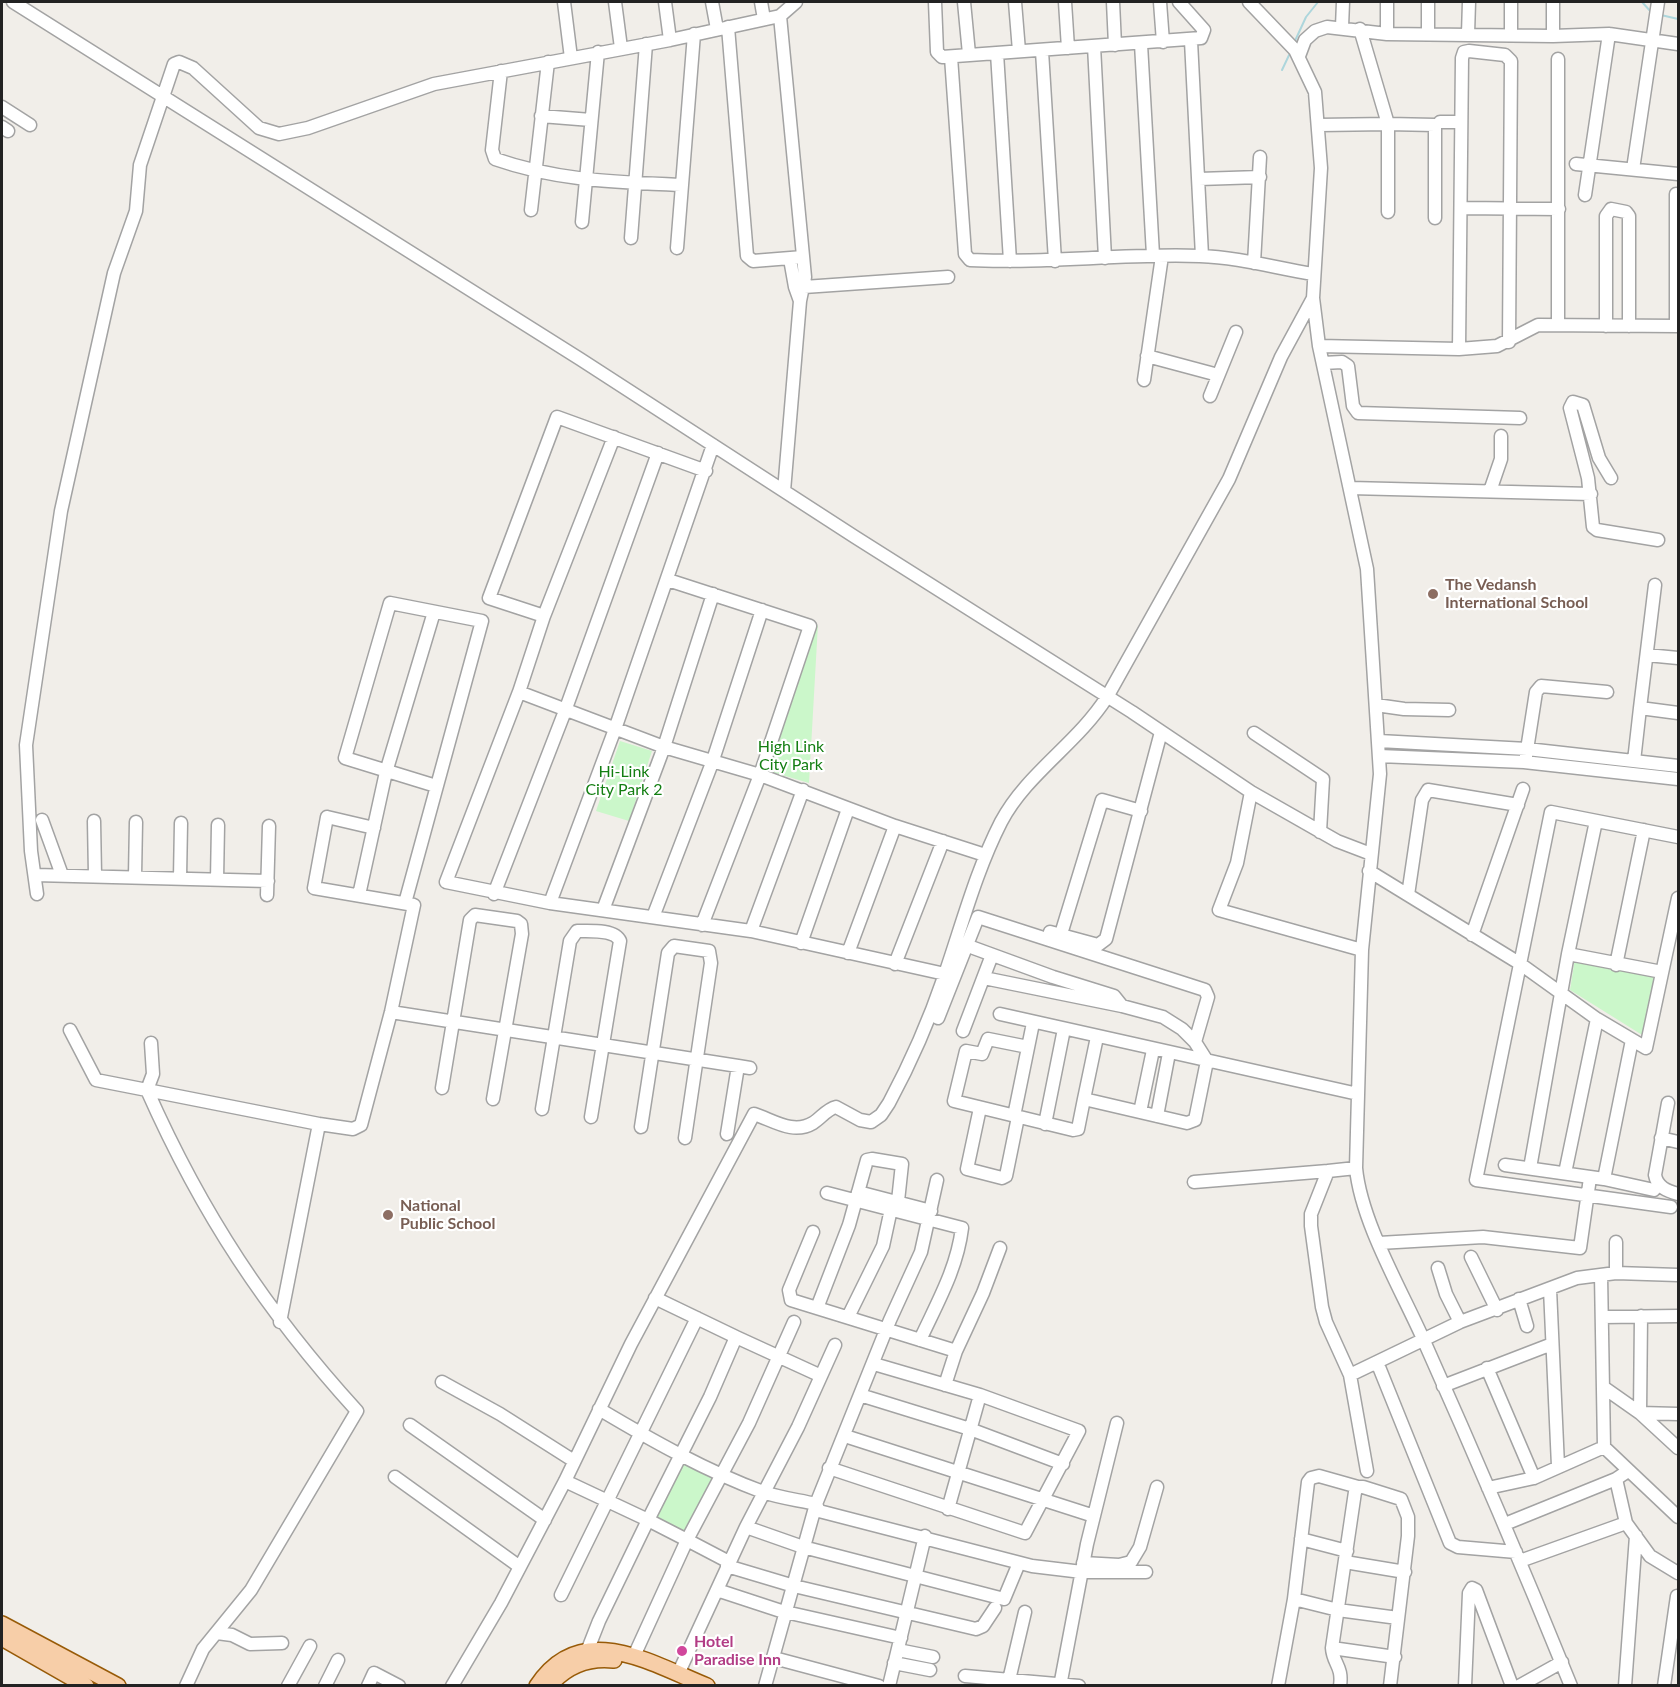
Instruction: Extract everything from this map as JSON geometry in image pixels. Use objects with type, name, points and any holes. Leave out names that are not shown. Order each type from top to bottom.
[{"type":"main road","points":[[2,1624],[118,1686]]},
{"type":"main road","points":[[2,1638],[86,1686]]},
{"type":"main road","points":[[537,1686],[557,1662],[576,1652],[588,1649],[634,1656],[680,1680]]},
{"type":"main road","points":[[549,1686],[569,1667],[601,1659],[707,1686]]},
{"type":"street","points":[[13,2],[486,299],[1107,697],[1251,792],[1320,832],[1371,854]]},
{"type":"street","points":[[564,2],[571,58]]},
{"type":"street","points":[[615,2],[621,48]]},
{"type":"street","points":[[665,2],[670,40]]},
{"type":"street","points":[[712,2],[722,28],[747,256],[753,261],[803,257]]},
{"type":"street","points":[[761,2],[764,19]]},
{"type":"street","points":[[37,894],[26,745],[61,511],[114,273],[136,211],[140,165],[174,64],[186,63],[259,128],[279,134],[308,128],[417,88],[670,40],[780,16],[796,2]]},
{"type":"street","points":[[934,2],[937,52],[942,57],[1201,39],[1204,30],[1179,2]]},
{"type":"street","points":[[964,2],[969,54]]},
{"type":"street","points":[[1015,2],[1019,51]]},
{"type":"street","points":[[1065,2],[1068,48]]},
{"type":"street","points":[[1113,2],[1115,45]]},
{"type":"street","points":[[1160,2],[1163,42]]},
{"type":"street","points":[[1249,2],[1297,53],[1315,92],[1321,168],[1313,298],[1319,346],[1367,569],[1379,756],[1378,807],[1369,871],[1362,950],[1356,1168],[1358,1185],[1379,1243],[1505,1524],[1571,1686]]},
{"type":"street","points":[[1342,27],[1344,2]]},
{"type":"street","points":[[1387,2],[1387,34]]},
{"type":"street","points":[[1428,2],[1428,34]]},
{"type":"street","points":[[1468,34],[1469,2]]},
{"type":"street","points":[[1511,2],[1511,35]]},
{"type":"street","points":[[1553,2],[1553,36]]},
{"type":"street","points":[[1633,169],[1657,9]]},
{"type":"street","points":[[780,16],[804,287],[800,301],[784,492]]},
{"type":"street","points":[[1297,53],[1305,40],[1315,31],[1327,27],[1360,29],[1387,34],[1553,36],[1609,34],[1678,44]]},
{"type":"street","points":[[1360,29],[1388,124],[1388,212]]},
{"type":"street","points":[[677,248],[694,34]]},
{"type":"street","points":[[1585,195],[1609,34]]},
{"type":"street","points":[[1191,40],[1202,256]]},
{"type":"street","points":[[631,238],[646,44]]},
{"type":"street","points":[[1141,44],[1157,256],[1144,380]]},
{"type":"street","points":[[1094,46],[1105,258]]},
{"type":"street","points":[[1042,51],[1055,261]]},
{"type":"street","points":[[582,222],[598,52]]},
{"type":"street","points":[[1459,349],[1462,58],[1464,52],[1509,57],[1509,342]]},
{"type":"street","points":[[997,53],[1010,261]]},
{"type":"street","points":[[951,57],[964,254],[970,260],[1055,261],[1202,256],[1313,274]]},
{"type":"street","points":[[1558,59],[1558,325]]},
{"type":"street","points":[[531,210],[548,62]]},
{"type":"street","points":[[501,71],[493,157],[534,173],[681,185]]},
{"type":"street","points":[[2,107],[30,125]]},
{"type":"street","points":[[541,116],[591,120]]},
{"type":"street","points":[[1440,122],[1461,122]]},
{"type":"street","points":[[1319,125],[1435,125],[1435,218]]},
{"type":"street","points":[[1254,263],[1260,157]]},
{"type":"street","points":[[1576,164],[1678,174]]},
{"type":"street","points":[[1199,179],[1260,177]]},
{"type":"street","points":[[1319,346],[1459,349],[1497,346],[1509,342],[1538,325],[1677,326],[1676,194]]},
{"type":"street","points":[[1461,208],[1559,209]]},
{"type":"street","points":[[1606,326],[1606,216],[1608,211],[1617,209],[1626,212],[1630,223],[1629,326]]},
{"type":"street","points":[[790,259],[800,301]]},
{"type":"street","points":[[804,287],[948,277]]},
{"type":"street","points":[[938,1018],[985,855],[1011,805],[1023,789],[1091,722],[1107,697],[1229,479],[1281,357],[1313,298]]},
{"type":"street","points":[[1210,396],[1236,332]]},
{"type":"street","points":[[1147,357],[1218,375]]},
{"type":"street","points":[[1323,363],[1342,362],[1348,366],[1353,406],[1358,413],[1520,418]]},
{"type":"street","points":[[1611,478],[1599,458],[1583,405],[1573,402],[1570,408],[1591,494],[1593,527],[1598,530],[1658,540]]},
{"type":"street","points":[[544,616],[489,598],[557,417],[706,471]]},
{"type":"street","points":[[1490,491],[1501,459],[1501,436]]},
{"type":"street","points":[[614,437],[544,616],[519,692],[446,882],[494,894],[751,932],[945,974]]},
{"type":"street","points":[[550,903],[615,729],[706,471],[713,445]]},
{"type":"street","points":[[494,894],[565,711],[658,453]]},
{"type":"street","points":[[1350,488],[1591,494]]},
{"type":"street","points":[[668,580],[810,626],[760,775],[702,925]]},
{"type":"street","points":[[1634,761],[1655,585]]},
{"type":"street","points":[[603,910],[664,747],[713,594]]},
{"type":"street","points":[[405,903],[482,621],[390,603],[345,758],[436,786]]},
{"type":"street","points":[[653,917],[712,763],[762,610]]},
{"type":"street","points":[[359,896],[386,772],[434,612]]},
{"type":"street","points":[[1647,655],[1678,658]]},
{"type":"street","points":[[1524,762],[1536,692],[1541,686],[1608,692]]},
{"type":"street","points":[[519,692],[664,747],[712,763],[760,775],[894,826],[985,855]]},
{"type":"street","points":[[1377,705],[1404,710],[1449,710]]},
{"type":"street","points":[[1640,708],[1678,713]]},
{"type":"street","points":[[1141,811],[1102,800],[1056,933],[1098,945],[1106,939],[1141,811],[1161,732]]},
{"type":"street","points":[[1254,733],[1323,778],[1320,832]]},
{"type":"street","points":[[1379,741],[1527,749],[1678,766]]},
{"type":"street","points":[[1379,756],[1524,762],[1678,779]]},
{"type":"street","points":[[1472,935],[1523,789]]},
{"type":"street","points":[[751,932],[802,790]]},
{"type":"street","points":[[1408,895],[1422,800],[1428,790],[1518,805]]},
{"type":"street","points":[[1251,792],[1237,863],[1219,910],[1362,950]]},
{"type":"street","points":[[801,943],[848,809]]},
{"type":"street","points":[[1671,1207],[1476,1180],[1551,812],[1678,837]]},
{"type":"street","points":[[70,1030],[96,1080],[319,1124],[353,1129],[361,1125],[367,1110],[391,1012],[414,905],[314,888],[327,817],[374,828]]},
{"type":"street","points":[[42,820],[62,875]]},
{"type":"street","points":[[94,821],[94,875]]},
{"type":"street","points":[[1530,1168],[1568,954],[1596,821]]},
{"type":"street","points":[[135,876],[136,822]]},
{"type":"street","points":[[180,878],[181,824]]},
{"type":"street","points":[[217,880],[218,825]]},
{"type":"street","points":[[267,896],[269,826]]},
{"type":"street","points":[[848,952],[894,826]]},
{"type":"street","points":[[1616,965],[1644,830]]},
{"type":"street","points":[[895,964],[943,841]]},
{"type":"street","points":[[1369,871],[1519,963],[1597,1019],[1646,1048],[1678,898]]},
{"type":"street","points":[[35,875],[135,876],[268,882]]},
{"type":"street","points":[[442,1088],[470,920],[475,915],[517,921],[521,924],[522,934],[493,1099]]},
{"type":"street","points":[[453,1686],[545,1520],[655,1298],[754,1114],[792,1128],[808,1126],[836,1107],[866,1122],[877,1120],[889,1103],[912,1058],[945,974],[975,919],[979,917],[1203,989],[1208,997],[1195,1042]]},
{"type":"street","points":[[542,1109],[570,941],[577,931],[597,932],[615,935],[620,941],[591,1117]]},
{"type":"street","points":[[960,943],[992,955],[1051,984]]},
{"type":"street","points":[[641,1127],[670,949],[674,946],[709,951],[711,963],[685,1138]]},
{"type":"street","points":[[1568,954],[1662,972]]},
{"type":"street","points":[[963,1031],[992,955]]},
{"type":"street","points":[[984,978],[1051,984],[1114,996],[1122,1005],[1169,1020],[1195,1042],[1207,1061],[1193,1122],[1140,1113],[1084,1099]]},
{"type":"street","points":[[391,1012],[744,1067],[727,1134]]},
{"type":"street","points":[[1000,1014],[1358,1094]]},
{"type":"street","points":[[1565,1173],[1597,1019]]},
{"type":"street","points":[[980,1108],[967,1168],[1002,1178],[1006,1176],[1033,1023]]},
{"type":"street","points":[[1045,1124],[1064,1029]]},
{"type":"street","points":[[1028,1047],[988,1039],[982,1054],[966,1052],[954,1101],[1076,1130],[1096,1037]]},
{"type":"street","points":[[1604,1179],[1632,1040]]},
{"type":"street","points":[[152,1043],[153,1074],[147,1090],[199,1198],[280,1322],[357,1411],[251,1590],[194,1662],[186,1686]]},
{"type":"street","points":[[1140,1113],[1153,1050]]},
{"type":"street","points":[[1156,1116],[1169,1053]]},
{"type":"street","points":[[1668,1103],[1655,1166],[1656,1181],[1663,1188],[1678,1194]]},
{"type":"street","points":[[280,1322],[319,1124]]},
{"type":"street","points":[[1660,1138],[1678,1142]]},
{"type":"street","points":[[818,1308],[857,1197],[866,1162],[872,1159],[896,1162],[903,1167],[884,1246],[848,1317]]},
{"type":"street","points":[[1505,1164],[1604,1179],[1654,1190]]},
{"type":"street","points":[[1194,1182],[1356,1168]]},
{"type":"street","points":[[1328,1171],[1313,1208],[1311,1226],[1326,1322],[1350,1375],[1367,1471]]},
{"type":"street","points":[[1379,1243],[1483,1237],[1580,1248],[1590,1178]]},
{"type":"street","points":[[765,1686],[788,1612],[816,1504],[829,1468],[845,1436],[921,1252],[937,1180]]},
{"type":"street","points":[[827,1193],[895,1205],[931,1215],[962,1228],[959,1251],[952,1271],[920,1340]]},
{"type":"street","points":[[813,1232],[789,1294],[791,1300],[888,1328],[956,1351]]},
{"type":"street","points":[[1616,1242],[1616,1273]]},
{"type":"street","points":[[945,1385],[956,1351],[983,1293],[1000,1248]]},
{"type":"street","points":[[1471,1257],[1497,1310]]},
{"type":"street","points":[[1438,1268],[1446,1294],[1460,1322]]},
{"type":"street","points":[[1350,1375],[1460,1322],[1577,1278],[1616,1273],[1678,1275]]},
{"type":"street","points":[[1601,1275],[1604,1447],[1678,1517]]},
{"type":"street","points":[[1550,1289],[1558,1466]]},
{"type":"street","points":[[655,1298],[819,1375]]},
{"type":"street","points":[[1519,1299],[1527,1326]]},
{"type":"street","points":[[1640,1413],[1641,1316]]},
{"type":"street","points":[[1602,1317],[1678,1316]]},
{"type":"street","points":[[561,1595],[697,1318]]},
{"type":"street","points":[[634,1656],[687,1540],[794,1322]]},
{"type":"street","points":[[588,1649],[599,1621],[682,1455],[736,1337]]},
{"type":"street","points":[[1443,1386],[1551,1344]]},
{"type":"street","points":[[680,1680],[728,1564],[798,1427],[819,1375],[835,1345]]},
{"type":"street","points":[[1377,1362],[1450,1543],[1458,1547],[1518,1556],[1626,1523]]},
{"type":"street","points":[[829,1468],[1025,1533],[1041,1499],[1064,1464],[1079,1431],[980,1395],[874,1364]]},
{"type":"street","points":[[1487,1368],[1534,1478]]},
{"type":"street","points":[[442,1382],[500,1414],[574,1461]]},
{"type":"street","points":[[1603,1387],[1640,1413],[1678,1448]]},
{"type":"street","points":[[860,1395],[970,1429],[1064,1464]]},
{"type":"street","points":[[948,1509],[980,1395]]},
{"type":"street","points":[[599,1409],[640,1434],[721,1474],[765,1493],[816,1504]]},
{"type":"street","points":[[1640,1413],[1678,1414]]},
{"type":"street","points":[[1060,1685],[1094,1516],[1117,1423]]},
{"type":"street","points":[[410,1425],[545,1520]]},
{"type":"street","points":[[845,1436],[1094,1516]]},
{"type":"street","points":[[1488,1488],[1534,1478],[1604,1447]]},
{"type":"street","points":[[1505,1524],[1616,1479],[1628,1471]]},
{"type":"street","points":[[1278,1686],[1294,1599],[1308,1482],[1311,1478],[1319,1476],[1395,1496],[1404,1505],[1408,1527],[1405,1572],[1390,1686]]},
{"type":"street","points":[[395,1477],[520,1567]]},
{"type":"street","points":[[1616,1479],[1626,1523],[1650,1556],[1678,1574]]},
{"type":"street","points":[[565,1481],[648,1520],[728,1564],[794,1586],[976,1629],[983,1626],[995,1608]]},
{"type":"street","points":[[1083,1567],[1131,1562],[1140,1547],[1157,1487]]},
{"type":"street","points":[[1340,1686],[1341,1671],[1333,1658],[1332,1648],[1355,1492],[1358,1487]]},
{"type":"street","points":[[816,1504],[819,1511],[925,1536],[1019,1563],[1146,1572]]},
{"type":"street","points":[[746,1527],[803,1547],[916,1574],[1004,1599],[1019,1563]]},
{"type":"street","points":[[889,1686],[925,1536]]},
{"type":"street","points":[[1625,1686],[1636,1536]]},
{"type":"street","points":[[1301,1539],[1346,1557],[1405,1572]]},
{"type":"street","points":[[1465,1686],[1468,1593],[1472,1588],[1476,1590],[1512,1686]]},
{"type":"street","points":[[717,1590],[933,1656]]},
{"type":"street","points":[[1664,1686],[1677,1596]]},
{"type":"street","points":[[1294,1599],[1338,1610],[1398,1618]]},
{"type":"street","points":[[1009,1680],[1025,1612]]},
{"type":"street","points":[[217,1633],[232,1635],[250,1644],[282,1643]]},
{"type":"street","points":[[288,1686],[310,1646]]},
{"type":"street","points":[[1332,1648],[1395,1657]]},
{"type":"street","points":[[774,1658],[879,1686]]},
{"type":"street","points":[[329,1684],[338,1660]]},
{"type":"street","points":[[1519,1686],[1562,1662]]},
{"type":"street","points":[[894,1663],[930,1670]]},
{"type":"street","points":[[368,1686],[374,1673],[399,1686]]},
{"type":"street","points":[[965,1677],[1078,1686]]},
{"type":"green space","name":"High Link City Park","points":[[818,624],[809,783],[765,770]]},
{"type":"green space","name":"Hi-Link City Park 2","points":[[620,741],[652,751],[629,821],[596,811]]},
{"type":"green space","points":[[1575,958],[1660,973],[1647,1038],[1570,990]]},
{"type":"green space","points":[[682,1458],[716,1474],[687,1534],[653,1519]]},
{"type":"waterway","points":[[1294,43],[1306,17],[1318,2]]},
{"type":"waterway","points":[[1642,2],[1652,13]]},
{"type":"waterway","points":[[1661,15],[1678,19]]},
{"type":"waterway","points":[[1282,70],[1291,51]]},
{"type":"place","name":"The Vedansh International School","points":[[1433,594]]},
{"type":"place","name":"National Public School","points":[[388,1215]]},
{"type":"place","name":"Hotel Paradise Inn","points":[[682,1651]]}]
